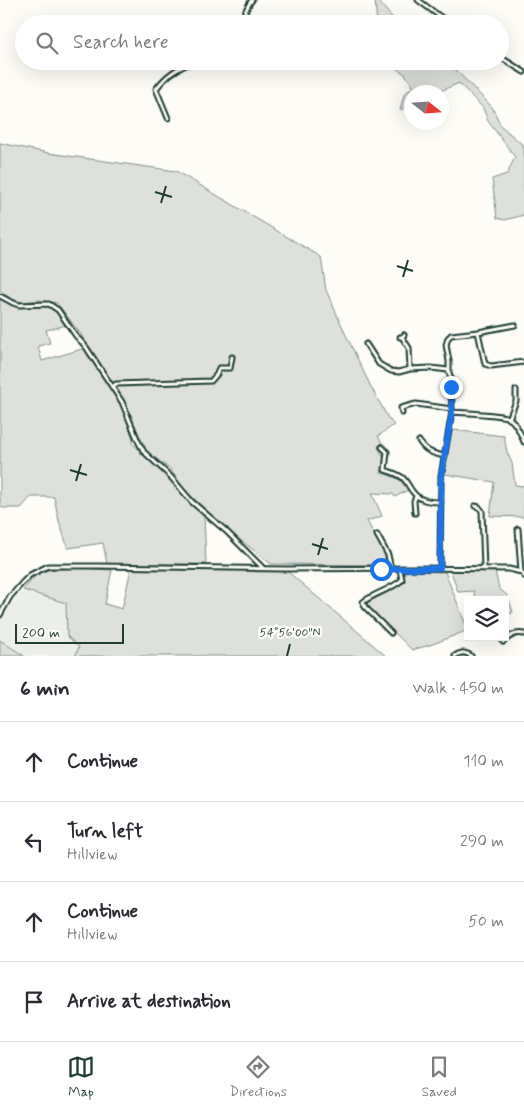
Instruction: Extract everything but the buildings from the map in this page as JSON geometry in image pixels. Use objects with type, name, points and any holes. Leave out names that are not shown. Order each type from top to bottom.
[{"type":"street","points":[[244,15],[252,0]]},
{"type":"street","points":[[418,0],[438,15]]},
{"type":"street","points":[[509,63],[524,72]]},
{"type":"street","points":[[168,118],[156,89],[171,72],[175,70]]},
{"type":"street","points":[[0,296],[19,305],[49,304],[55,308],[86,347],[122,402],[144,452],[170,476],[192,502],[226,531],[263,568]]},
{"type":"street","points":[[440,568],[441,476],[452,411],[451,378],[448,370],[449,361],[446,344],[451,335],[515,325]]},
{"type":"street","points":[[478,332],[485,364],[492,366],[524,362]]},
{"type":"street","points":[[402,336],[409,348],[410,369]]},
{"type":"street","points":[[366,344],[379,364],[386,370],[396,372],[431,368],[448,370]]},
{"type":"street","points":[[112,387],[116,384],[211,381],[219,368],[230,368],[232,357]]},
{"type":"street","points":[[509,419],[516,401],[516,390]]},
{"type":"street","points":[[402,413],[401,408],[412,404],[499,416],[509,419],[518,428],[524,442]]},
{"type":"street","points":[[419,440],[422,446],[430,452],[445,456]]},
{"type":"street","points":[[382,447],[387,452],[384,470],[402,477],[416,496],[427,501],[441,502]]},
{"type":"street","points":[[415,514],[414,501],[416,496]]},
{"type":"street","points":[[475,506],[479,507],[482,511],[484,569]]},
{"type":"street","points":[[518,529],[523,574]]},
{"type":"street","points":[[377,535],[388,555],[391,569]]},
{"type":"street","points":[[0,615],[10,597],[23,582],[30,575],[48,566],[513,569],[523,574]]},
{"type":"street","points":[[391,633],[365,607],[363,602],[386,591],[402,580],[400,568]]},
{"type":"street","points":[[504,642],[512,635],[524,634]]},
{"type":"street","points":[[455,656],[461,653],[471,656]]},
{"type":"shaded area","points":[[375,0],[390,15],[376,15]]},
{"type":"shaded area","points":[[399,70],[456,70],[492,107],[501,126],[524,146],[524,215],[505,220],[497,218],[492,179],[507,174],[515,157],[488,121],[483,108],[459,83],[449,87],[449,85],[412,85],[405,74]]},
{"type":"shaded area","points":[[404,95],[404,108],[400,110]]},
{"type":"shaded area","points":[[0,143],[48,153],[176,171],[321,257],[326,290],[371,387],[388,418],[394,425],[378,436],[382,443],[378,447],[385,460],[381,473],[397,478],[408,490],[395,497],[393,494],[372,493],[382,516],[367,521],[384,553],[387,565],[271,564],[228,530],[185,490],[170,469],[145,450],[131,415],[112,382],[80,333],[57,303],[39,300],[22,302],[10,298],[0,290]]},
{"type":"shaded area","points":[[0,296],[21,306],[54,308],[67,325],[46,330],[50,343],[38,346],[42,361],[85,348],[122,407],[133,439],[132,443],[168,476],[188,500],[204,514],[206,564],[107,564],[103,543],[68,548],[59,521],[54,497],[31,497],[21,508],[4,508],[0,506]]},
{"type":"shaded area","points":[[453,430],[504,436],[507,452],[512,463],[515,485],[524,486],[524,517],[490,516],[494,482],[445,474],[450,438]]},
{"type":"shaded area","points":[[76,568],[112,570],[105,604],[122,609],[131,569],[287,571],[386,656],[75,656],[79,647],[67,636],[66,603],[23,590],[36,575],[47,570]]},
{"type":"shaded area","points":[[405,571],[445,572],[464,620],[464,632],[412,650],[370,608],[366,601],[404,583]]},
{"type":"shaded area","points":[[453,571],[495,571],[499,589],[507,596],[475,596],[474,591],[458,592],[452,574]]},
{"type":"shaded area","points":[[23,590],[66,603],[67,636],[79,647],[75,656],[24,656],[0,640],[0,622],[11,604]]},
{"type":"shaded area","points":[[509,601],[513,612],[509,614]]},
{"type":"shaded area","points":[[0,640],[24,656],[0,656]]},
{"type":"route","points":[[381,569],[440,568],[441,476],[452,412],[451,387]]}]
